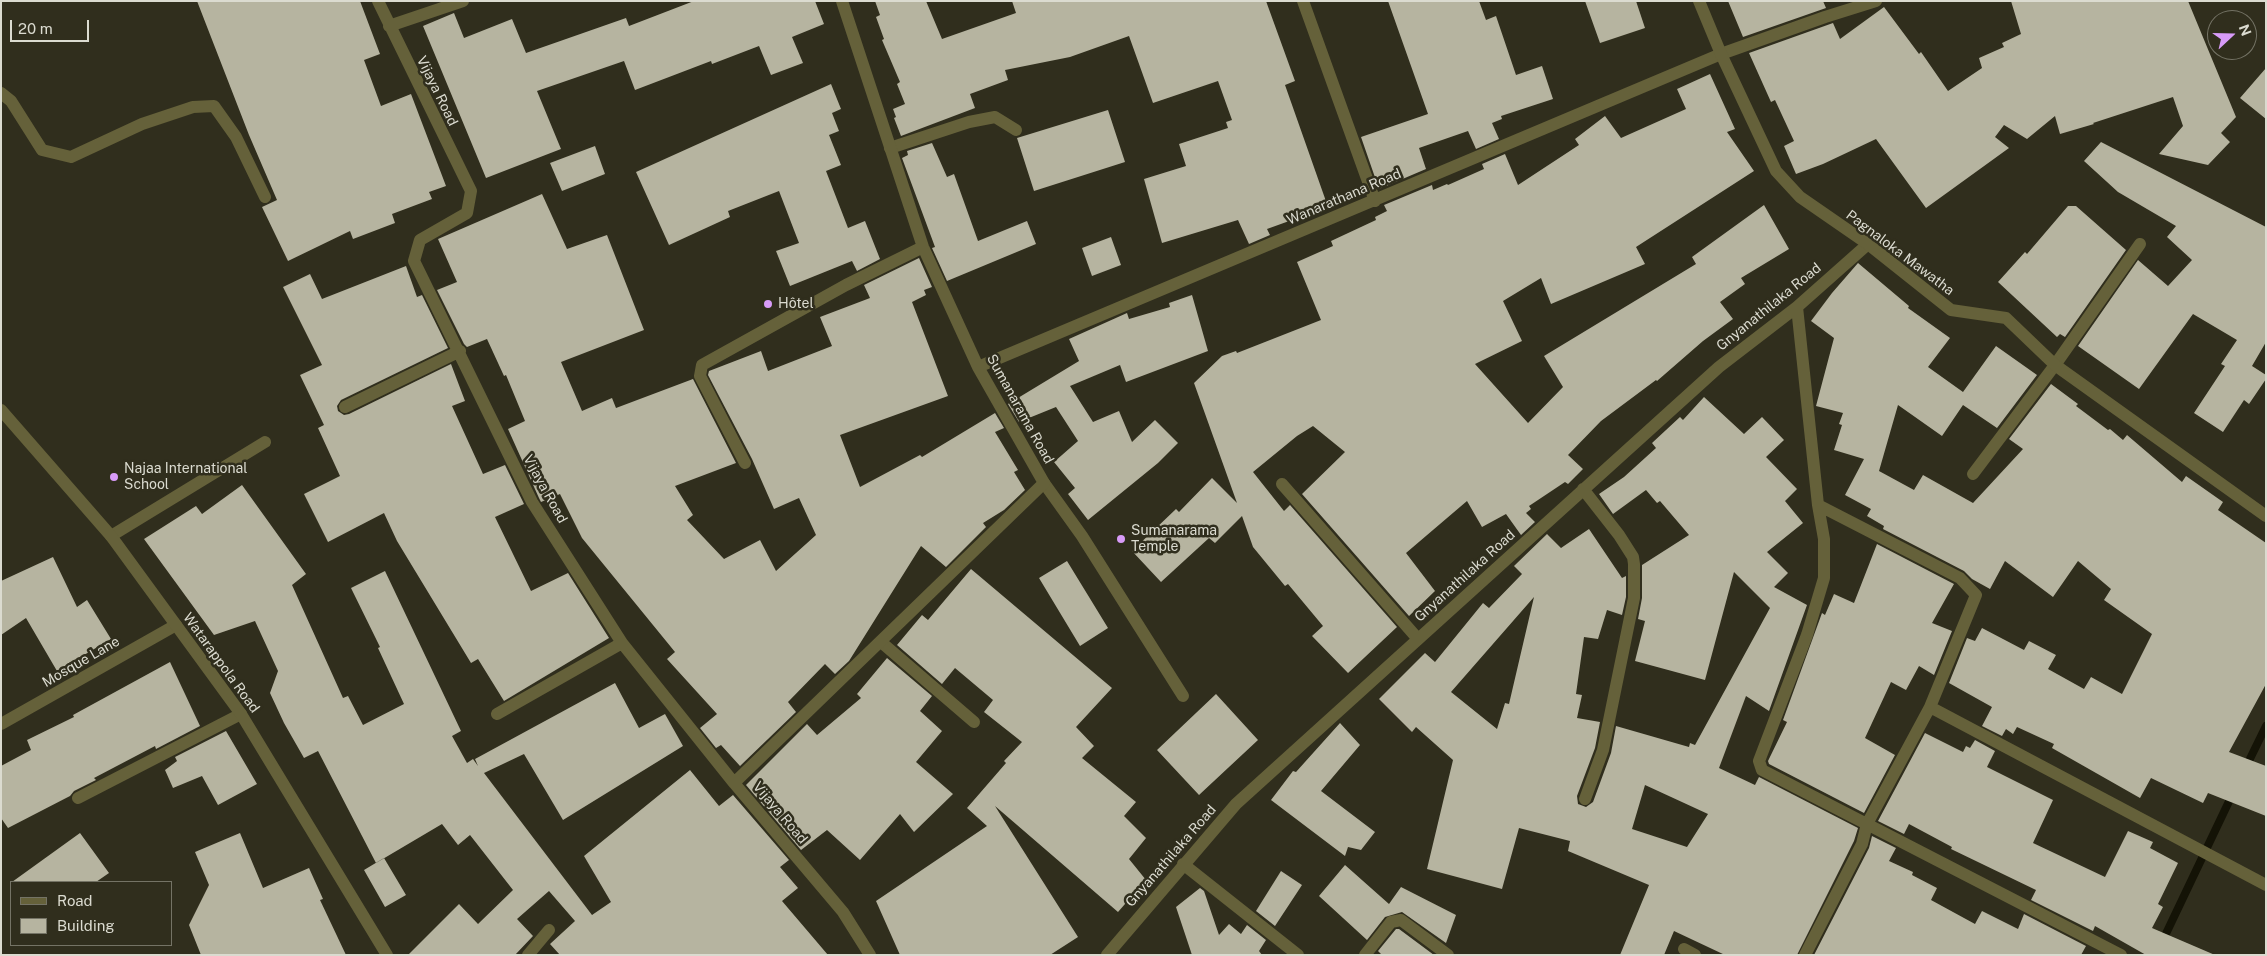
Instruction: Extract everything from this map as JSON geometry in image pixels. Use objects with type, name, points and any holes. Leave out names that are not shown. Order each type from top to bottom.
[{"type":"street","name":"Vijaya Road","points":[[378,1],[470,192],[467,212],[420,240],[414,261],[532,502],[622,643],[734,783],[844,912],[870,955]]},
{"type":"street","points":[[389,26],[463,1]]},
{"type":"street","name":"Sumanarama Road","points":[[734,783],[1044,483],[978,367],[923,247],[842,1]]},
{"type":"street","points":[[1303,1],[1375,201]]},
{"type":"street","name":"Pagnaloka Mawatha","points":[[1699,1],[1776,171],[1800,197],[1868,244],[1951,310],[2006,318],[2055,364],[2266,516]]},
{"type":"street","name":"Wanarathana Road","points":[[978,367],[1722,54],[1825,16],[1876,1]]},
{"type":"street","points":[[1,93],[11,101],[42,150],[70,157],[142,124],[193,108],[214,106],[236,137],[265,197]]},
{"type":"street","points":[[890,148],[969,122],[995,117],[1016,130]]},
{"type":"street","name":"Gnyanathilaka Road","points":[[1107,955],[1236,804],[1719,367],[1797,307],[1868,244]]},
{"type":"street","points":[[1973,474],[2055,364],[2140,244]]},
{"type":"street","points":[[745,463],[700,376],[702,365],[846,285],[923,247]]},
{"type":"street","points":[[1797,307],[1818,504],[1824,539],[1824,578],[1807,635],[1759,761],[1762,770],[2121,955]]},
{"type":"street","points":[[345,407],[460,352]]},
{"type":"street","name":"Watarappola Road","points":[[1,410],[111,536],[241,714],[387,955]]},
{"type":"street","points":[[111,536],[265,442]]},
{"type":"street","points":[[1044,483],[1082,536],[1183,696]]},
{"type":"street","points":[[1282,484],[1418,639]]},
{"type":"street","points":[[1583,489],[1619,535],[1633,557],[1634,564],[1634,598],[1605,740],[1585,799]]},
{"type":"street","points":[[1805,955],[1862,844],[1866,824],[1930,707],[1976,595],[1960,578],[1818,504]]},
{"type":"street","name":"Mosque Lane","points":[[1,724],[176,625]]},
{"type":"street","points":[[881,642],[974,722]]},
{"type":"street","points":[[497,714],[622,643]]},
{"type":"street","points":[[1930,707],[2266,884]]},
{"type":"street","points":[[78,798],[241,714]]},
{"type":"street","points":[[1183,864],[1298,955]]},
{"type":"street","points":[[1365,955],[1391,922],[1401,920],[1448,955]]},
{"type":"street","points":[[528,955],[550,930]]},
{"type":"building","points":[[197,1],[360,1],[380,54],[364,60],[381,106],[411,94],[446,186],[429,192],[432,199],[392,214],[395,223],[353,239],[350,231],[288,261],[262,207],[277,200],[249,135]]},
{"type":"building","points":[[694,1],[815,1],[824,24],[792,37],[803,63],[771,75],[759,46],[712,64],[711,61],[635,90],[624,61],[537,91],[561,149],[486,178],[423,26],[454,13],[464,38],[512,19],[526,53],[626,18],[629,26]]},
{"type":"building","points":[[875,1],[926,1],[942,39],[1016,13],[1012,1],[1266,1],[1295,81],[1285,85],[1328,207],[1267,229],[1270,235],[1249,244],[1238,220],[1162,243],[1144,179],[1186,166],[1179,144],[1228,128],[1226,122],[1232,120],[1218,81],[1153,103],[1129,36],[1070,57],[1005,70],[1008,80],[970,94],[975,108],[901,136],[894,118],[896,117],[893,109],[905,104],[897,84],[900,82],[882,40],[884,39],[876,17],[880,15]]},
{"type":"building","points":[[1388,1],[1479,1],[1486,20],[1496,16],[1516,75],[1542,66],[1553,99],[1501,116],[1502,119],[1492,123],[1499,139],[1476,149],[1468,131],[1419,148],[1426,169],[1379,189],[1361,137],[1428,114]]},
{"type":"building","points":[[1585,1],[1636,1],[1645,28],[1600,43]]},
{"type":"building","points":[[1728,1],[1823,1],[1826,8],[1743,37]]},
{"type":"building","points":[[2011,1],[2188,1],[2207,47],[2207,60],[2212,60],[2236,117],[2221,133],[2230,142],[2208,165],[2159,154],[2183,126],[2173,97],[2060,134],[2055,116],[2027,139],[2004,125],[1995,137],[2009,148],[1926,208],[1876,139],[1823,164],[1796,174],[1784,146],[1794,141],[1775,100],[1771,102],[1749,53],[1833,23],[1840,39],[1884,7],[1919,54],[1921,52],[1948,91],[1982,68],[1979,58],[2004,47],[2002,43],[2021,34]]},
{"type":"building","points":[[2266,68],[2266,119],[2240,98]]},
{"type":"building","points":[[1710,74],[1735,129],[1727,132],[1754,171],[1636,247],[1645,264],[1551,304],[1541,278],[1503,301],[1522,341],[1475,364],[1528,423],[1563,387],[1544,356],[1696,264],[1692,257],[1764,205],[1789,249],[1741,278],[1745,284],[1720,302],[1733,319],[1703,341],[1657,381],[1601,421],[1568,455],[1583,469],[1568,484],[1565,482],[1529,506],[1531,509],[1526,513],[1535,522],[1521,535],[1506,514],[1482,527],[1467,501],[1406,553],[1435,591],[1409,616],[1302,494],[1345,452],[1313,426],[1297,436],[1253,472],[1284,511],[1290,505],[1397,627],[1348,673],[1312,636],[1323,626],[1288,584],[1285,586],[1253,547],[1242,516],[1215,543],[1209,538],[1161,582],[1132,551],[1176,509],[1179,512],[1212,478],[1237,503],[1194,383],[1222,356],[1236,351],[1237,353],[1321,320],[1297,262],[1333,246],[1331,241],[1376,220],[1375,217],[1387,211],[1384,205],[1432,185],[1433,190],[1448,185],[1484,169],[1482,164],[1505,154],[1518,185],[1579,145],[1575,139],[1605,116],[1621,138],[1686,109],[1677,89]]},
{"type":"building","points":[[831,84],[841,109],[832,113],[839,131],[829,135],[841,165],[826,171],[848,228],[865,221],[880,259],[857,271],[852,261],[790,286],[776,251],[799,243],[779,191],[728,211],[730,217],[669,245],[636,172]]},
{"type":"building","points":[[1108,110],[1125,162],[1034,191],[1017,138]]},
{"type":"building","points":[[2101,142],[2266,227],[2266,342],[2252,366],[2266,375],[2266,379],[2249,404],[2244,400],[2223,432],[2194,413],[2225,366],[2221,364],[2237,340],[2193,314],[2139,389],[2078,346],[2138,260],[2168,286],[2192,260],[2167,237],[2176,226],[2118,192],[2084,161]]},
{"type":"building","points":[[932,143],[947,177],[954,174],[978,241],[1027,221],[1036,244],[947,281],[932,248],[935,247],[902,158],[908,155],[907,151]]},
{"type":"building","points":[[595,146],[605,174],[562,191],[550,163]]},
{"type":"building","points":[[542,194],[567,249],[607,235],[644,330],[561,362],[582,411],[612,398],[616,408],[693,379],[736,463],[675,486],[693,515],[687,520],[724,559],[760,540],[776,571],[816,535],[799,498],[774,509],[752,459],[708,375],[709,371],[761,351],[768,371],[832,346],[820,317],[870,298],[864,285],[919,258],[932,287],[924,290],[926,295],[912,302],[948,396],[840,435],[860,487],[920,455],[922,457],[995,413],[1004,428],[995,432],[1018,470],[1014,472],[1025,490],[1004,510],[983,523],[986,527],[946,567],[921,546],[849,661],[835,674],[825,664],[788,702],[796,712],[740,766],[721,745],[716,748],[700,728],[717,714],[667,659],[675,652],[582,538],[560,494],[541,502],[508,429],[525,421],[506,375],[504,376],[487,339],[467,347],[464,344],[437,290],[457,282],[438,239]]},
{"type":"building","points":[[2068,206],[2076,206],[2126,250],[2065,337],[2060,334],[2057,337],[1998,282],[2025,252],[2027,254]]},
{"type":"building","points":[[1111,237],[1121,265],[1092,276],[1082,248]]},
{"type":"building","points":[[1858,263],[1909,306],[1908,308],[1950,338],[1928,367],[1963,392],[1996,346],[2037,375],[1997,428],[1963,405],[1942,436],[1898,405],[1879,471],[1914,490],[1923,475],[1973,503],[2023,449],[2009,439],[2051,384],[2108,430],[2110,429],[2123,440],[2127,435],[2182,482],[2186,476],[2223,502],[2218,510],[2266,543],[2266,684],[2229,752],[2266,766],[2266,816],[2208,793],[2203,803],[2151,778],[2140,798],[2052,748],[2054,744],[2017,727],[2013,734],[2006,729],[2002,736],[1982,726],[1992,707],[1949,683],[1967,638],[1975,641],[1982,628],[2024,650],[2029,641],[2056,655],[2048,669],[2084,689],[2091,677],[2122,694],[2152,634],[2104,600],[2111,589],[2078,561],[2053,597],[2005,561],[1990,589],[1972,579],[1964,571],[1883,529],[1884,526],[1867,516],[1871,509],[1845,495],[1864,459],[1834,450],[1842,425],[1839,424],[1843,413],[1816,406],[1834,338],[1811,321]]},
{"type":"building","points":[[406,266],[417,297],[422,295],[448,348],[341,400],[337,406],[338,411],[344,415],[349,414],[451,364],[465,401],[452,406],[483,474],[505,465],[524,504],[495,517],[531,591],[568,573],[609,638],[504,701],[478,659],[471,663],[397,541],[384,513],[328,542],[304,494],[340,476],[318,428],[324,425],[300,375],[322,365],[283,287],[310,274],[322,299]]},
{"type":"building","points":[[1192,295],[1208,351],[1126,382],[1120,365],[1070,386],[1093,422],[1119,411],[1132,442],[1155,420],[1178,443],[1158,463],[1088,520],[1068,494],[1075,488],[1054,462],[1078,441],[1056,407],[1019,422],[1008,404],[1079,361],[1069,339],[1127,313],[1129,319],[1170,307],[1169,303]]},
{"type":"building","points":[[1704,397],[1744,434],[1762,417],[1784,440],[1766,457],[1797,489],[1785,501],[1803,523],[1767,552],[1788,573],[1774,587],[1807,605],[1769,711],[1746,696],[1719,768],[1755,785],[1759,777],[1858,828],[1854,841],[1797,955],[1725,955],[1674,931],[1664,955],[1620,955],[1649,885],[1568,851],[1570,841],[1519,828],[1502,889],[1427,869],[1453,760],[1416,727],[1412,732],[1379,699],[1425,653],[1435,662],[1483,603],[1489,608],[1522,574],[1514,566],[1547,534],[1561,548],[1589,529],[1622,578],[1626,576],[1626,597],[1622,615],[1607,610],[1598,639],[1584,637],[1576,694],[1582,695],[1577,718],[1600,722],[1595,748],[1577,796],[1578,804],[1586,807],[1593,802],[1611,753],[1616,726],[1689,747],[1690,743],[1695,745],[1770,608],[1734,572],[1705,680],[1635,661],[1645,621],[1638,619],[1642,598],[1642,565],[1689,535],[1660,501],[1657,503],[1646,490],[1613,514],[1599,494],[1624,477],[1656,448],[1652,443],[1680,417],[1683,420]],"holes":[[[1534,597],[1509,704],[1505,703],[1497,729],[1451,692]],[[1645,785],[1708,814],[1687,847],[1632,829]]]},
{"type":"building","points":[[242,485],[306,574],[292,585],[343,698],[348,696],[363,725],[404,704],[378,648],[380,647],[351,588],[385,571],[461,731],[452,736],[467,763],[473,759],[478,766],[475,759],[615,683],[639,728],[665,714],[683,746],[563,820],[524,754],[484,773],[592,915],[611,902],[584,856],[690,770],[719,806],[733,795],[789,860],[780,867],[798,888],[782,901],[828,955],[560,955],[550,944],[575,921],[549,891],[517,919],[533,936],[515,955],[408,955],[459,904],[478,924],[513,890],[470,835],[458,845],[442,824],[376,863],[318,751],[304,758],[284,723],[270,693],[278,671],[255,621],[214,635],[144,539],[196,506],[202,514]]},
{"type":"building","points":[[1877,544],[1954,584],[1932,623],[1952,631],[1934,675],[1919,666],[1906,690],[1891,682],[1865,738],[1895,755],[1864,813],[1769,764],[1768,761],[1787,722],[1783,720],[1822,613],[1825,615],[1834,594],[1854,603]]},
{"type":"building","points":[[53,557],[77,607],[87,600],[111,639],[57,671],[26,618],[1,635],[1,581]]},
{"type":"building","points":[[1067,561],[1108,628],[1080,646],[1039,578]]},
{"type":"building","points":[[971,569],[1112,688],[1076,727],[1094,746],[1082,758],[1136,802],[1124,816],[1146,838],[1129,859],[1146,880],[1118,912],[995,806],[1078,937],[1050,955],[900,955],[876,901],[987,826],[967,808],[1006,763],[1004,761],[1022,742],[984,712],[993,700],[955,668],[942,684],[897,645],[922,615],[928,620]]},
{"type":"building","points":[[887,658],[932,696],[920,711],[942,731],[916,762],[953,794],[914,832],[900,814],[860,860],[827,830],[801,850],[746,785],[807,724],[817,735],[861,698],[857,694]]},
{"type":"building","points":[[170,662],[200,726],[156,749],[155,746],[94,778],[96,780],[74,791],[70,796],[8,828],[1,818],[1,766],[31,750],[27,740],[74,717],[73,715]]},
{"type":"building","points":[[1216,694],[1258,740],[1199,795],[1157,750]]},
{"type":"building","points":[[1340,723],[1360,745],[1321,791],[1375,832],[1361,850],[1348,847],[1345,856],[1271,800],[1293,771],[1296,772]]},
{"type":"building","points":[[226,731],[257,784],[218,805],[202,776],[173,788],[165,770],[177,761],[175,757]]},
{"type":"building","points":[[1925,733],[1963,752],[1966,746],[1970,748],[1975,740],[1995,751],[1987,767],[2053,800],[2033,843],[2105,877],[2128,831],[2153,842],[2150,848],[2178,863],[2158,904],[2163,907],[2152,928],[2215,955],[2146,955],[2095,926],[2093,931],[2031,900],[2036,890],[1951,849],[1952,847],[1909,824],[1904,834],[1878,821]]},
{"type":"building","points":[[80,833],[109,873],[97,881],[13,881]]},
{"type":"building","points":[[240,833],[263,888],[309,868],[323,899],[320,900],[346,955],[201,955],[189,925],[209,885],[195,852]]},
{"type":"building","points":[[1872,836],[1896,848],[1889,861],[1913,872],[1912,875],[1937,888],[1931,900],[1975,924],[1982,911],[2018,929],[2024,914],[2086,946],[2081,955],[1814,955],[1869,848]]},
{"type":"building","points":[[384,858],[406,895],[385,907],[364,870]]},
{"type":"building","points":[[1345,865],[1389,904],[1401,887],[1456,915],[1446,943],[1402,912],[1385,917],[1367,940],[1319,896]]},
{"type":"building","points":[[1281,871],[1302,885],[1275,926],[1256,911]]},
{"type":"building","points":[[1200,888],[1204,891],[1219,935],[1229,924],[1241,934],[1247,925],[1266,940],[1259,951],[1262,955],[1192,955],[1176,907]]},
{"type":"building","points":[[1396,929],[1399,929],[1434,955],[1382,955],[1378,951]]},
{"type":"waterway","points":[[2245,769],[2266,726]]},
{"type":"waterway","points":[[2162,942],[2233,793]]},
{"type":"place","name":"Hôtel","points":[[768,304]]},
{"type":"place","name":"Najaa International School","points":[[114,477]]},
{"type":"place","name":"Sumanarama Temple","points":[[1121,539]]}]
